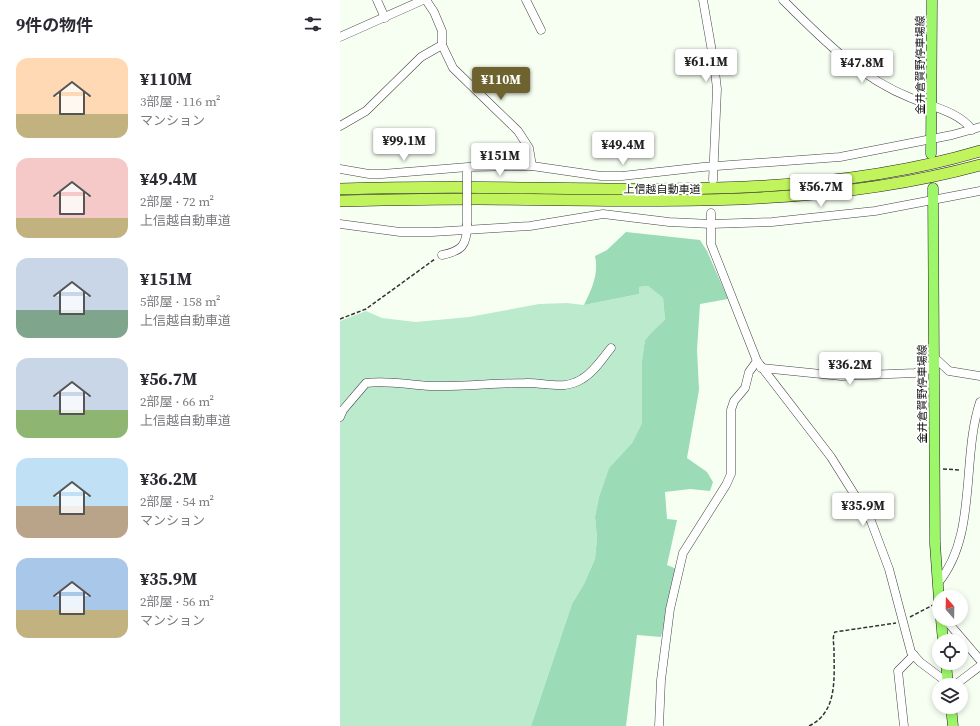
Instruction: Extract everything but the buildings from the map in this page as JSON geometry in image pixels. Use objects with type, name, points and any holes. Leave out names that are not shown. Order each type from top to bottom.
[{"type":"highway","name":"上信越自動車道","points":[[340,189],[476,187],[645,190],[758,186],[835,180],[874,175],[936,163],[980,151]]},
{"type":"highway","name":"上信越自動車道","points":[[340,201],[479,199],[660,202],[753,200],[832,194],[874,188],[946,174],[980,165]]},
{"type":"main road","name":"金井倉賀野停車場線","points":[[931,154],[932,0]]},
{"type":"main road","name":"金井倉賀野停車場線","points":[[933,188],[935,469],[938,590]]},
{"type":"main road","points":[[952,714],[953,726]]},
{"type":"street","points":[[377,0],[385,18]]},
{"type":"street","points":[[340,37],[425,0],[434,12],[442,31],[442,45],[453,68],[525,139],[531,157],[532,166]]},
{"type":"street","points":[[526,0],[541,30]]},
{"type":"street","points":[[703,0],[716,77],[717,106],[713,180]]},
{"type":"street","points":[[783,0],[854,67],[889,89],[961,118],[976,129]]},
{"type":"street","points":[[340,126],[366,111],[421,57],[442,45]]},
{"type":"street","points":[[340,169],[369,174],[382,174],[532,166],[610,176],[714,166],[840,157],[976,129]]},
{"type":"street","points":[[442,255],[452,253],[461,247],[468,236],[467,170]]},
{"type":"street","points":[[340,224],[400,232],[467,227],[530,226],[603,214],[669,222],[710,224],[772,222],[822,218],[875,211],[980,191]]},
{"type":"street","points":[[711,212],[711,244],[759,365],[831,457],[871,521],[889,569],[902,622],[914,655],[920,662],[942,678]]},
{"type":"street","points":[[340,417],[343,410],[366,383],[384,381],[430,386],[527,382],[559,386],[570,385],[582,380],[590,373],[611,348]]},
{"type":"street","points":[[659,726],[661,680],[670,609],[683,553],[726,485],[731,474],[731,410],[734,401],[745,388],[749,372],[759,365],[841,376],[915,373],[934,361],[950,371],[980,376]]},
{"type":"street","points":[[938,583],[953,560],[962,523],[970,470],[973,427],[980,402]]},
{"type":"street","points":[[951,626],[980,660]]},
{"type":"street","points":[[904,726],[898,671],[914,655]]},
{"type":"street","points":[[960,678],[980,666]]},
{"type":"path","points":[[340,319],[366,309],[427,264],[442,255]]},
{"type":"path","points":[[935,469],[970,470]]},
{"type":"path","points":[[809,726],[819,721],[824,715],[832,696],[835,632],[902,622],[932,605]]},
{"type":"green space","points":[[626,232],[700,240],[707,251],[728,299],[700,304],[697,350],[699,390],[687,458],[707,472],[713,482],[710,491],[690,489],[665,492],[667,519],[677,520],[667,565],[677,569],[661,637],[637,635],[626,726],[531,726],[572,604],[584,584],[595,559],[597,538],[595,517],[599,497],[609,468],[632,443],[642,423],[642,360],[645,340],[665,320],[663,298],[648,286],[639,287],[639,294],[584,305],[592,287],[595,275],[595,256],[607,250]]},
{"type":"green space","points":[[648,286],[663,298],[665,321],[645,340],[642,360],[642,423],[632,443],[609,468],[599,497],[595,517],[597,538],[595,559],[584,584],[572,604],[531,726],[340,726],[340,321],[366,311],[382,318],[416,322],[469,317],[539,304],[567,303],[584,305],[639,294],[639,287]]}]
